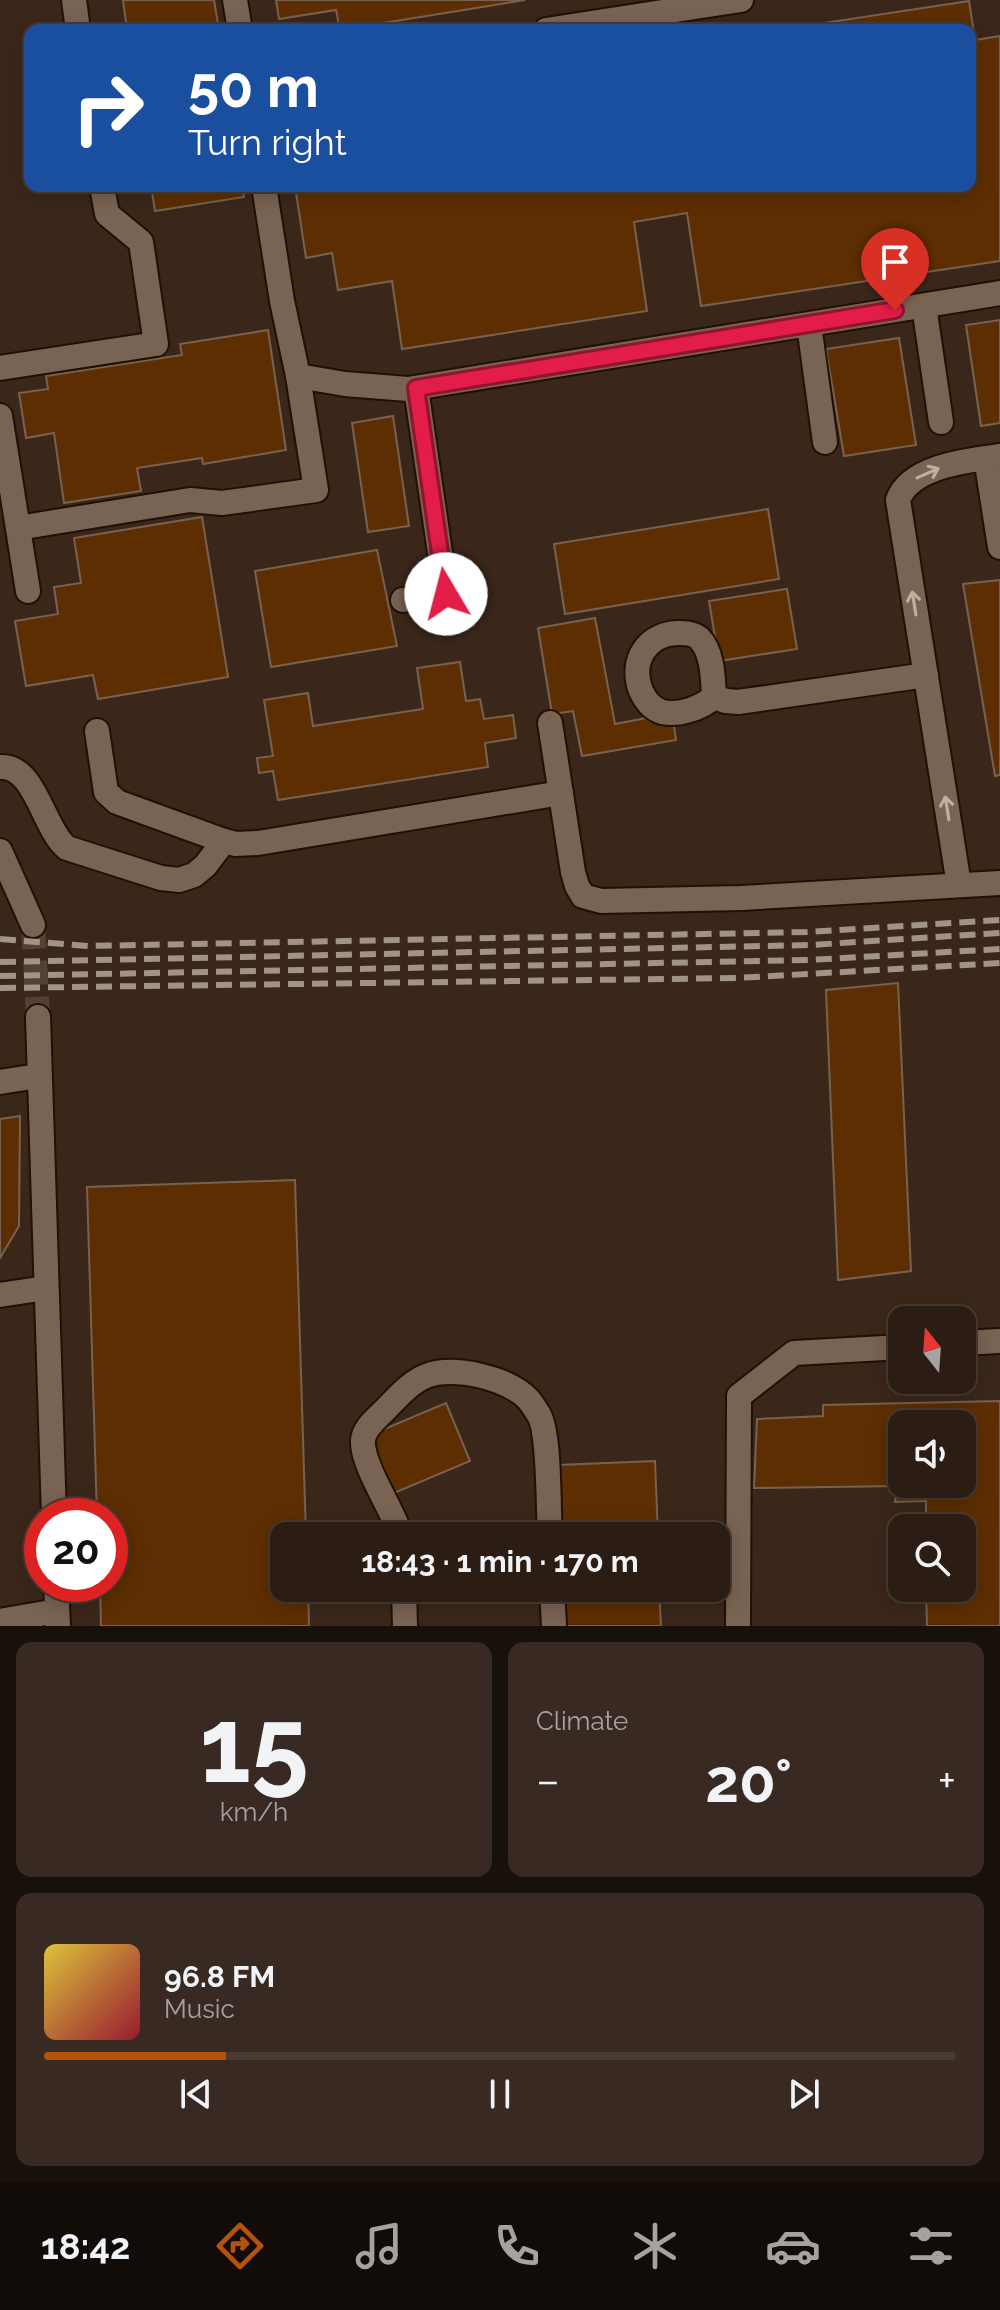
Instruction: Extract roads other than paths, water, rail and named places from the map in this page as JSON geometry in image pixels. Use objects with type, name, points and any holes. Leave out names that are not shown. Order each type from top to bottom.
[{"type":"street","points":[[74,0],[77,24]]},
{"type":"street","points":[[235,0],[239,24]]},
{"type":"street","points":[[585,24],[741,0]]},
{"type":"street","points":[[0,368],[156,344],[141,242],[107,214],[103,192]]},
{"type":"street","points":[[18,528],[190,500],[222,503],[316,490],[265,192]]},
{"type":"street","points":[[298,376],[345,384],[408,389],[1000,293]]},
{"type":"street","points":[[924,306],[941,422]]},
{"type":"street","points":[[809,325],[825,442]]},
{"type":"street","points":[[403,600],[446,594],[416,388]]},
{"type":"street","points":[[0,416],[28,591]]},
{"type":"street","points":[[959,885],[898,500],[901,490],[934,470],[993,457],[1000,547]]},
{"type":"street","points":[[714,697],[738,702],[926,675]]},
{"type":"street","points":[[550,723],[577,886],[583,896],[601,901],[741,898],[1000,883]]},
{"type":"street","points":[[97,731],[106,792],[111,798],[236,844],[258,843],[561,793]]},
{"type":"street","points":[[0,767],[6,766],[20,773],[34,791],[58,841],[67,848],[161,878],[179,880],[194,875],[205,866],[224,841]]},
{"type":"street","points":[[0,851],[33,925]]},
{"type":"street","points":[[38,1017],[53,1498]]},
{"type":"street","points":[[0,1082],[38,1076]]},
{"type":"street","points":[[0,1295],[46,1288]]},
{"type":"street","points":[[976,1342],[1000,1341]]},
{"type":"street","points":[[738,1626],[739,1396],[794,1353],[888,1348]]},
{"type":"street","points":[[397,1522],[365,1455],[363,1438],[369,1427],[409,1386],[427,1375],[453,1371],[479,1375],[504,1384],[527,1398],[541,1418],[549,1522]]},
{"type":"street","points":[[404,1602],[405,1626]]},
{"type":"street","points":[[553,1602],[554,1626]]},
{"type":"street","points":[[0,1621],[57,1618]]},
{"type":"tunnel","points":[[33,925],[38,1017]]},
{"type":"railway","points":[[0,939],[88,946],[807,932],[1000,920]]},
{"type":"railway","points":[[0,962],[810,945],[1000,933]]},
{"type":"railway","points":[[0,976],[809,960],[1000,949]]},
{"type":"railway","points":[[0,988],[737,978],[1000,963]]}]
